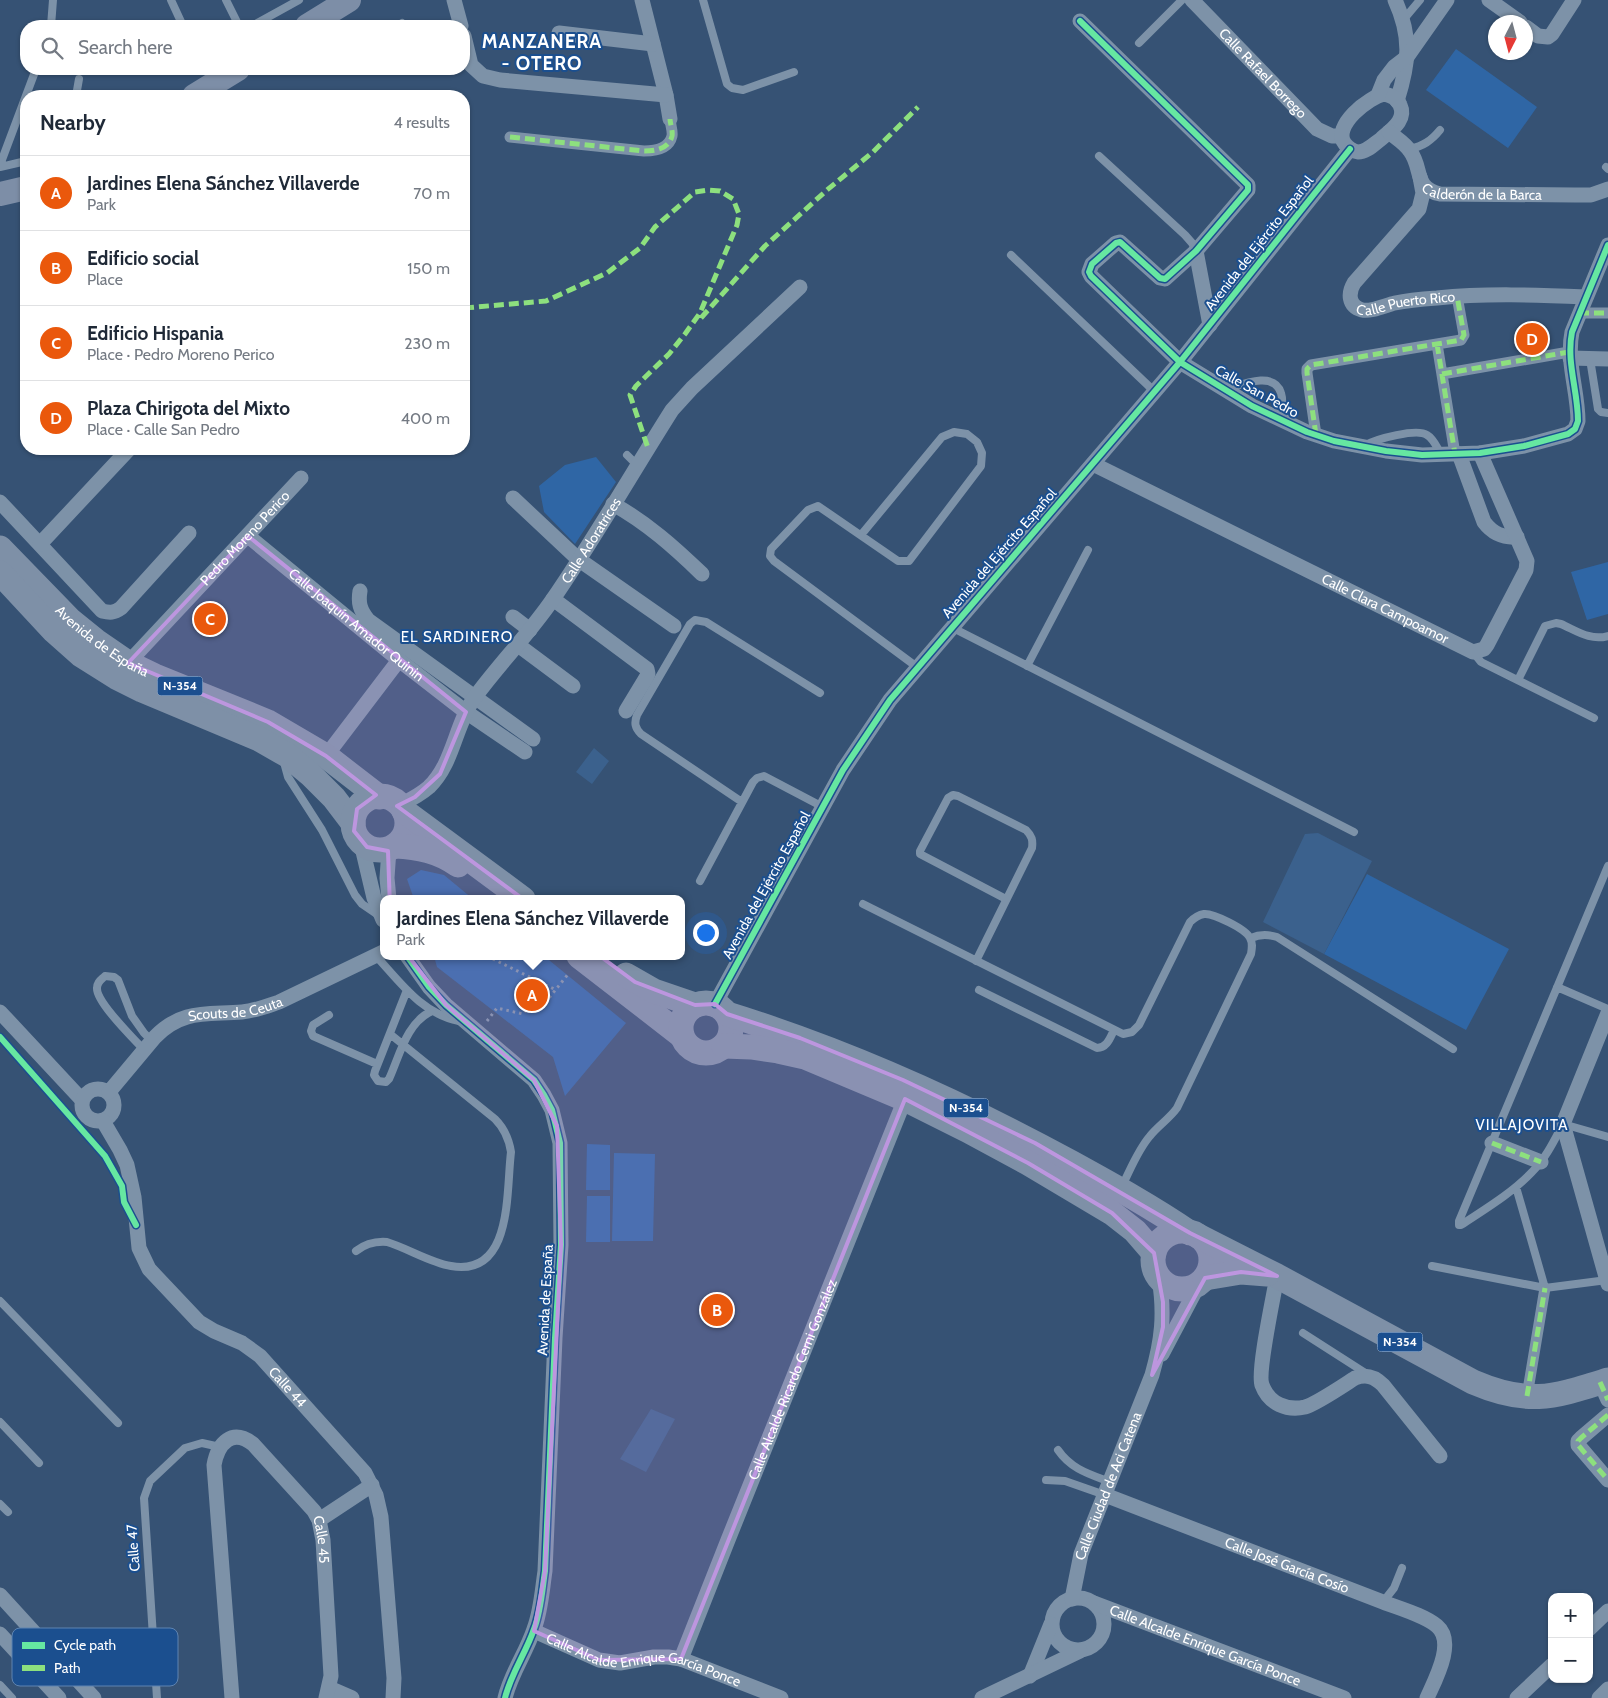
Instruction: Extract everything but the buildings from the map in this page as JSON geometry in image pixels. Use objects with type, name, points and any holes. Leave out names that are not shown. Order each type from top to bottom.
[{"type":"highway","name":"Avenida de España","points":[[0,548],[70,620],[128,663],[260,719],[326,756],[394,804]]},
{"type":"highway","name":"Avenida de España","points":[[0,573],[54,631],[81,655],[116,678],[259,739],[286,755],[312,775],[328,792],[357,833]]},
{"type":"highway","points":[[392,848],[405,834],[407,818],[394,804],[371,798],[363,802],[357,809],[357,833],[374,850],[415,847],[435,852],[453,862],[498,895]]},
{"type":"highway","name":"N-354","points":[[394,804],[518,895]]},
{"type":"highway","name":"N-354","points":[[591,960],[681,1034],[689,1047],[703,1054],[718,1051],[724,1046],[751,1047],[805,1057],[905,1100],[967,1130],[1028,1163],[1112,1213],[1134,1231],[1154,1253],[1155,1270],[1166,1284],[1182,1289],[1191,1288],[1202,1281],[1241,1272],[1277,1276]]},
{"type":"highway","name":"N-354","points":[[593,960],[668,997],[712,1008],[800,1038],[904,1080],[1027,1139],[1120,1190],[1194,1234],[1277,1276],[1473,1382],[1493,1390],[1527,1396],[1547,1397],[1605,1387]]},
{"type":"highway","points":[[681,1034],[680,1026],[683,1018],[712,1008],[731,1022],[732,1031],[724,1046]]},
{"type":"highway","points":[[1154,1253],[1164,1238],[1172,1233],[1194,1234]]},
{"type":"highway","name":"N-354","points":[[1194,1234],[1205,1243],[1210,1251],[1210,1270],[1202,1281]]},
{"type":"main road","points":[[317,20],[349,0]]},
{"type":"main road","points":[[204,90],[228,75]]},
{"type":"main road","points":[[0,194],[20,189]]},
{"type":"street","points":[[454,0],[459,20]]},
{"type":"street","points":[[510,138],[644,151],[656,151],[666,146],[672,136],[670,119],[666,95],[642,0]]},
{"type":"street","name":"Calle Rafael Borrego","points":[[1192,0],[1316,129],[1345,143]]},
{"type":"street","points":[[1396,0],[1404,19],[1407,57],[1397,101]]},
{"type":"street","points":[[1378,95],[1389,74],[1407,57],[1447,0]]},
{"type":"street","points":[[1489,0],[1508,5]]},
{"type":"street","points":[[1533,32],[1538,36],[1548,37],[1552,34],[1574,0]]},
{"type":"street","points":[[1080,21],[1248,185],[1248,190],[1196,250],[1210,325]]},
{"type":"street","points":[[559,33],[653,44]]},
{"type":"street","points":[[470,62],[483,76],[500,80],[666,95]]},
{"type":"street","points":[[1345,143],[1357,152],[1365,151],[1400,121],[1401,107],[1397,101],[1392,96],[1378,95]]},
{"type":"street","name":"Avenida del Ejército Español","points":[[712,1008],[843,770],[865,734],[916,667],[1155,392],[1210,325],[1345,143],[1342,128],[1346,122],[1378,95]]},
{"type":"street","name":"Calderón de la Barca","points":[[1388,132],[1410,150],[1424,186],[1430,192],[1440,194],[1591,195],[1608,189]]},
{"type":"street","name":"Calle Puerto Rico","points":[[1420,177],[1423,193],[1419,209],[1349,291],[1350,300],[1356,308],[1364,310],[1418,299],[1457,296],[1537,295],[1586,298]]},
{"type":"street","name":"Calle San Pedro","points":[[1196,250],[1165,279],[1160,278],[1120,242],[1116,243],[1090,268],[1089,272],[1180,362],[1280,421],[1316,435],[1362,447],[1395,452],[1452,454],[1480,453],[1524,446],[1568,434],[1574,429],[1578,421],[1578,412],[1570,355],[1572,332],[1586,298],[1604,264],[1608,245]]},
{"type":"street","name":"Calle Adoratrices","points":[[394,804],[415,797],[429,787],[440,774],[466,712],[553,599],[613,504],[632,460],[682,399],[800,287]]},
{"type":"street","points":[[1316,435],[1307,373],[1308,366],[1461,340],[1464,337],[1457,296]]},
{"type":"street","points":[[1579,313],[1608,313]]},
{"type":"street","points":[[1437,344],[1452,454],[1484,522],[1490,530],[1507,538],[1517,537]]},
{"type":"street","points":[[1442,374],[1570,355],[1590,359],[1608,359]]},
{"type":"street","points":[[1474,652],[1484,649],[1487,645],[1526,570],[1527,561],[1480,453]]},
{"type":"street","points":[[40,544],[123,455]]},
{"type":"street","name":"Calle Clara Campoamor","points":[[1093,464],[1474,652]]},
{"type":"street","name":"Pedro Moreno Perico","points":[[128,663],[301,478]]},
{"type":"street","points":[[513,498],[578,559],[674,626]]},
{"type":"street","points":[[0,502],[102,611],[108,613],[115,612],[121,608],[189,533]]},
{"type":"street","points":[[613,504],[649,527],[675,548],[702,574]]},
{"type":"street","name":"Calle Joaquín Amador Quinin","points":[[248,536],[399,660],[466,712],[529,745],[475,698]]},
{"type":"street","points":[[360,591],[358,601],[361,611],[368,620],[475,698]]},
{"type":"street","points":[[553,599],[647,669],[648,674],[626,711]]},
{"type":"street","points":[[513,617],[530,630]]},
{"type":"street","points":[[518,645],[573,686]]},
{"type":"street","points":[[326,756],[399,660]]},
{"type":"street","name":"Avenida de España","points":[[357,833],[374,898],[380,912]]},
{"type":"street","points":[[389,895],[392,848]]},
{"type":"street","name":"Scouts de Ceuta","points":[[109,1092],[162,1030],[178,1019],[195,1015],[244,1012],[262,1008],[279,1002],[380,954]]},
{"type":"street","name":"Avenida de España","points":[[410,960],[430,987],[464,1022],[534,1080],[552,1110],[560,1143],[561,1245],[545,1563],[540,1606],[534,1630],[515,1670],[505,1698]]},
{"type":"street","points":[[0,1012],[82,1100]]},
{"type":"street","points":[[1607,1282],[1604,1256],[1563,1124],[1604,1036],[1608,1013]]},
{"type":"street","points":[[93,1089],[104,1089],[109,1092],[115,1106],[111,1115],[102,1121],[88,1118],[82,1110],[82,1100],[88,1092],[93,1089]]},
{"type":"street","name":"Calle Alcalde Ricardo Cerni González","points":[[681,1659],[905,1100]]},
{"type":"street","name":"Calle 44","points":[[102,1121],[120,1150],[126,1165],[134,1197],[139,1248],[152,1273],[199,1322],[214,1331],[242,1342],[260,1356],[356,1463],[372,1485],[381,1517],[394,1678],[393,1698]]},
{"type":"street","points":[[1492,1143],[1541,1162]]},
{"type":"street","points":[[1277,1276],[1261,1366],[1261,1384],[1271,1400],[1288,1409],[1307,1407],[1355,1378],[1370,1376],[1382,1385],[1440,1456]]},
{"type":"street","name":"Calle Ciudad de Aci Catena","points":[[1072,1599],[1081,1554],[1152,1375],[1159,1351],[1163,1327],[1163,1302],[1160,1278]]},
{"type":"street","name":"Calle Ciudad de Aci Catena","points":[[1152,1375],[1202,1281]]},
{"type":"street","points":[[1527,1396],[1545,1288]]},
{"type":"street","points":[[1608,1415],[1578,1441],[1578,1445],[1608,1480]]},
{"type":"street","name":"Calle 45","points":[[220,1447],[226,1440],[236,1437],[245,1438],[308,1502],[319,1520],[324,1550],[330,1676],[328,1693]]},
{"type":"street","points":[[220,1447],[214,1465],[232,1698]]},
{"type":"street","points":[[319,1520],[372,1485]]},
{"type":"street","name":"Calle José García Cosío","points":[[1107,1488],[1438,1626],[1444,1635],[1446,1645],[1444,1656],[1427,1698]]},
{"type":"street","points":[[0,1596],[29,1628]]},
{"type":"street","points":[[982,1698],[1030,1676],[1080,1651],[1089,1648],[1097,1643],[1102,1636],[1104,1618],[1094,1603],[1079,1598],[1064,1602],[1057,1608],[1030,1676]]},
{"type":"street","name":"Calle Alcalde Enrique García Ponce","points":[[1094,1603],[1344,1698]]},
{"type":"street","points":[[1593,1625],[1608,1611]]},
{"type":"street","points":[[1051,1624],[1057,1641],[1072,1650],[1080,1651]]},
{"type":"street","name":"Calle Alcalde Enrique García Ponce","points":[[534,1630],[599,1660],[620,1662],[654,1657],[681,1659],[782,1698]]},
{"type":"street","points":[[0,1634],[12,1647]]},
{"type":"street","points":[[1517,1698],[1548,1669]]},
{"type":"street","points":[[48,1686],[59,1698]]},
{"type":"street","points":[[83,1686],[94,1698]]},
{"type":"street","points":[[1599,1698],[1608,1689]]},
{"type":"street","points":[[328,1693],[352,1698]]},
{"type":"lane","points":[[51,20],[53,0]]},
{"type":"lane","points":[[171,0],[180,20]]},
{"type":"lane","points":[[226,0],[236,20]]},
{"type":"lane","points":[[263,20],[299,0]]},
{"type":"lane","points":[[703,0],[727,84],[732,88],[743,90],[794,72]]},
{"type":"lane","points":[[1139,43],[1182,0]]},
{"type":"lane","points":[[1404,19],[1420,0]]},
{"type":"lane","points":[[28,90],[34,75]]},
{"type":"lane","points":[[77,90],[79,79]]},
{"type":"lane","points":[[20,112],[0,166],[20,163]]},
{"type":"lane","points":[[1410,150],[1421,147],[1432,140],[1440,130]]},
{"type":"lane","points":[[1098,156],[1185,235],[1196,250]]},
{"type":"lane","points":[[1011,255],[1155,392]]},
{"type":"lane","points":[[1590,359],[1598,409],[1601,412],[1608,413]]},
{"type":"lane","points":[[1225,390],[1256,381],[1266,380],[1275,384],[1281,392],[1280,421]]},
{"type":"lane","points":[[861,535],[942,437],[954,432],[967,434],[977,442],[982,453],[981,466],[909,561],[898,561],[818,506],[808,510],[771,549],[770,556],[774,561],[916,667]]},
{"type":"lane","points":[[1362,447],[1381,439],[1424,433],[1452,454]]},
{"type":"lane","points":[[1027,666],[1088,550]]},
{"type":"lane","points":[[742,802],[636,729],[637,715],[690,624],[694,620],[706,622],[820,693]]},
{"type":"lane","points":[[1518,680],[1545,626],[1556,623],[1591,638],[1608,636]]},
{"type":"lane","points":[[951,628],[1354,832]]},
{"type":"lane","points":[[1474,652],[1482,662],[1594,718]]},
{"type":"lane","points":[[286,755],[285,766],[288,777],[322,830],[355,895],[371,912],[380,917]]},
{"type":"lane","points":[[700,881],[753,782],[758,778],[764,776],[823,806]]},
{"type":"lane","points":[[976,961],[1032,848],[1033,842],[1031,835],[1026,830],[953,795],[948,798],[920,854],[1006,899]]},
{"type":"lane","points":[[1608,866],[1459,1221],[1459,1225],[1516,1187],[1541,1162],[1563,1124],[1608,1137]]},
{"type":"lane","points":[[863,904],[1123,1034],[1132,1032],[1139,1025],[1190,922],[1196,916],[1204,914],[1213,915],[1245,932],[1251,938],[1253,946],[1251,954],[1177,1108],[1143,1145],[1120,1190]]},
{"type":"lane","points":[[1251,938],[1259,934],[1277,937],[1453,1049]]},
{"type":"lane","points":[[384,960],[406,990],[432,1011],[453,1020],[464,1022]]},
{"type":"lane","points":[[106,976],[114,977],[118,980],[132,1016],[144,1033],[148,1046],[99,997],[97,989],[99,982],[106,976]]},
{"type":"lane","points":[[1557,987],[1608,1009]]},
{"type":"lane","points":[[406,990],[377,1064],[374,1075],[378,1081],[386,1082],[389,1079],[414,1024],[432,1011]]},
{"type":"lane","points":[[978,990],[1097,1048],[1106,1045],[1114,1030]]},
{"type":"lane","points":[[329,1015],[313,1024],[311,1030],[313,1036],[377,1064]]},
{"type":"lane","points":[[356,1251],[367,1244],[380,1241],[449,1266],[472,1267],[492,1254],[503,1223],[511,1152],[504,1130],[495,1120],[390,1034]]},
{"type":"lane","points":[[1516,1187],[1545,1288]]},
{"type":"lane","points":[[1432,1266],[1545,1288],[1607,1282]]},
{"type":"lane","points":[[0,1301],[118,1423]]},
{"type":"lane","points":[[1304,1332],[1370,1376]]},
{"type":"lane","points":[[0,1422],[39,1463]]},
{"type":"lane","name":"Calle 47","points":[[151,1628],[143,1506],[150,1481],[156,1473],[185,1448],[202,1443],[220,1447]]},
{"type":"lane","points":[[1058,1450],[1070,1465],[1107,1488]]},
{"type":"lane","points":[[1046,1480],[1107,1488]]},
{"type":"lane","points":[[0,1504],[8,1512]]},
{"type":"lane","points":[[1383,1602],[1394,1588],[1402,1568]]},
{"type":"lane","points":[[0,1685],[12,1698]]},
{"type":"path","points":[[495,960],[557,990]]},
{"type":"path","points":[[478,1032],[497,1008],[522,1014],[528,1007],[517,995],[524,988],[545,1003],[584,960]]},
{"type":"highlighted area","points":[[248,536],[466,712],[440,774],[415,797],[397,806],[635,982],[695,1005],[715,1004],[727,1014],[800,1038],[903,1080],[1035,1143],[1190,1233],[1277,1276],[1241,1272],[1205,1278],[1152,1375],[1163,1327],[1163,1302],[1154,1253],[1112,1213],[1028,1163],[905,1099],[681,1659],[599,1660],[534,1631],[545,1571],[561,1245],[557,1126],[534,1080],[446,1005],[399,944],[390,908],[388,851],[367,847],[354,831],[357,809],[376,795],[326,756],[268,722],[128,663]]},
{"type":"shaded area","points":[[1456,49],[1537,107],[1508,148],[1426,90]]},
{"type":"shaded area","points":[[596,457],[616,482],[575,544],[544,512],[539,486],[565,465]]},
{"type":"shaded area","points":[[1608,562],[1608,614],[1587,620],[1571,572]]},
{"type":"shaded area","points":[[594,748],[609,761],[592,784],[576,772]]},
{"type":"shaded area","points":[[1318,833],[1372,861],[1324,954],[1263,922],[1305,834]]},
{"type":"shaded area","points":[[421,870],[444,875],[468,895],[413,895],[407,879]]},
{"type":"shaded area","points":[[1367,874],[1509,949],[1466,1030],[1324,954]]},
{"type":"shaded area","points":[[435,960],[549,960],[626,1023],[565,1096],[553,1057],[437,967]]},
{"type":"shaded area","points":[[587,1144],[610,1145],[610,1190],[586,1190]]},
{"type":"shaded area","points":[[614,1153],[655,1154],[653,1241],[612,1241]]},
{"type":"shaded area","points":[[587,1196],[610,1196],[610,1242],[586,1242]]},
{"type":"shaded area","points":[[651,1409],[675,1419],[646,1472],[620,1459]]},
{"type":"marked path","points":[[701,318],[765,246],[827,190],[873,152],[918,107]]},
{"type":"marked path","points":[[510,137],[644,151],[653,150],[668,144],[672,134],[670,119]]},
{"type":"marked path","points":[[470,307],[546,301],[607,273],[640,248],[655,227],[695,192],[720,191],[733,199],[739,214],[737,225],[700,313],[669,354],[636,386],[630,395],[648,448]]},
{"type":"marked path","points":[[1316,435],[1307,373],[1307,369],[1311,365],[1461,340],[1464,335],[1457,296]]},
{"type":"marked path","points":[[1579,313],[1608,313]]},
{"type":"marked path","points":[[1437,344],[1455,454]]},
{"type":"marked path","points":[[1442,374],[1569,352]]},
{"type":"marked path","points":[[1492,1143],[1541,1162]]},
{"type":"marked path","points":[[1527,1396],[1545,1288]]},
{"type":"marked path","points":[[1600,1382],[1608,1400]]},
{"type":"marked path","points":[[1608,1415],[1578,1441],[1578,1445],[1608,1480]]},
{"type":"cycle path","points":[[1080,21],[1248,185],[1248,190],[1196,251],[1165,279],[1160,278],[1120,242],[1116,243],[1092,264],[1089,272],[1091,276],[1180,362],[1252,406],[1307,432],[1334,441],[1386,451],[1422,455],[1480,453],[1524,446],[1568,434],[1575,429],[1578,421],[1570,354],[1572,332],[1608,245]]},
{"type":"cycle path","points":[[715,1004],[843,770],[890,700],[1180,362],[1350,149]]},
{"type":"cycle path","points":[[410,960],[429,987],[446,1005],[534,1080],[552,1110],[560,1143],[561,1245],[545,1571],[541,1601],[531,1638],[511,1680],[505,1698]]},
{"type":"cycle path","points":[[0,1037],[105,1156],[122,1186],[124,1202],[136,1225]]},
{"type":"place","name":"Plaza Chirigota del Mixto","points":[[1532,339]]},
{"type":"place","name":"Edificio Hispania","points":[[210,619]]},
{"type":"place","name":"Jardines Elena Sánchez Villaverde","points":[[532,995]]},
{"type":"place","name":"Edificio social","points":[[717,1310]]},
{"type":"district","name":"MANZANERA - OTERO","points":[[542,52]]},
{"type":"district","name":"EL SARDINERO","points":[[457,637]]},
{"type":"district","name":"VILLAJOVITA","points":[[1522,1125]]}]
